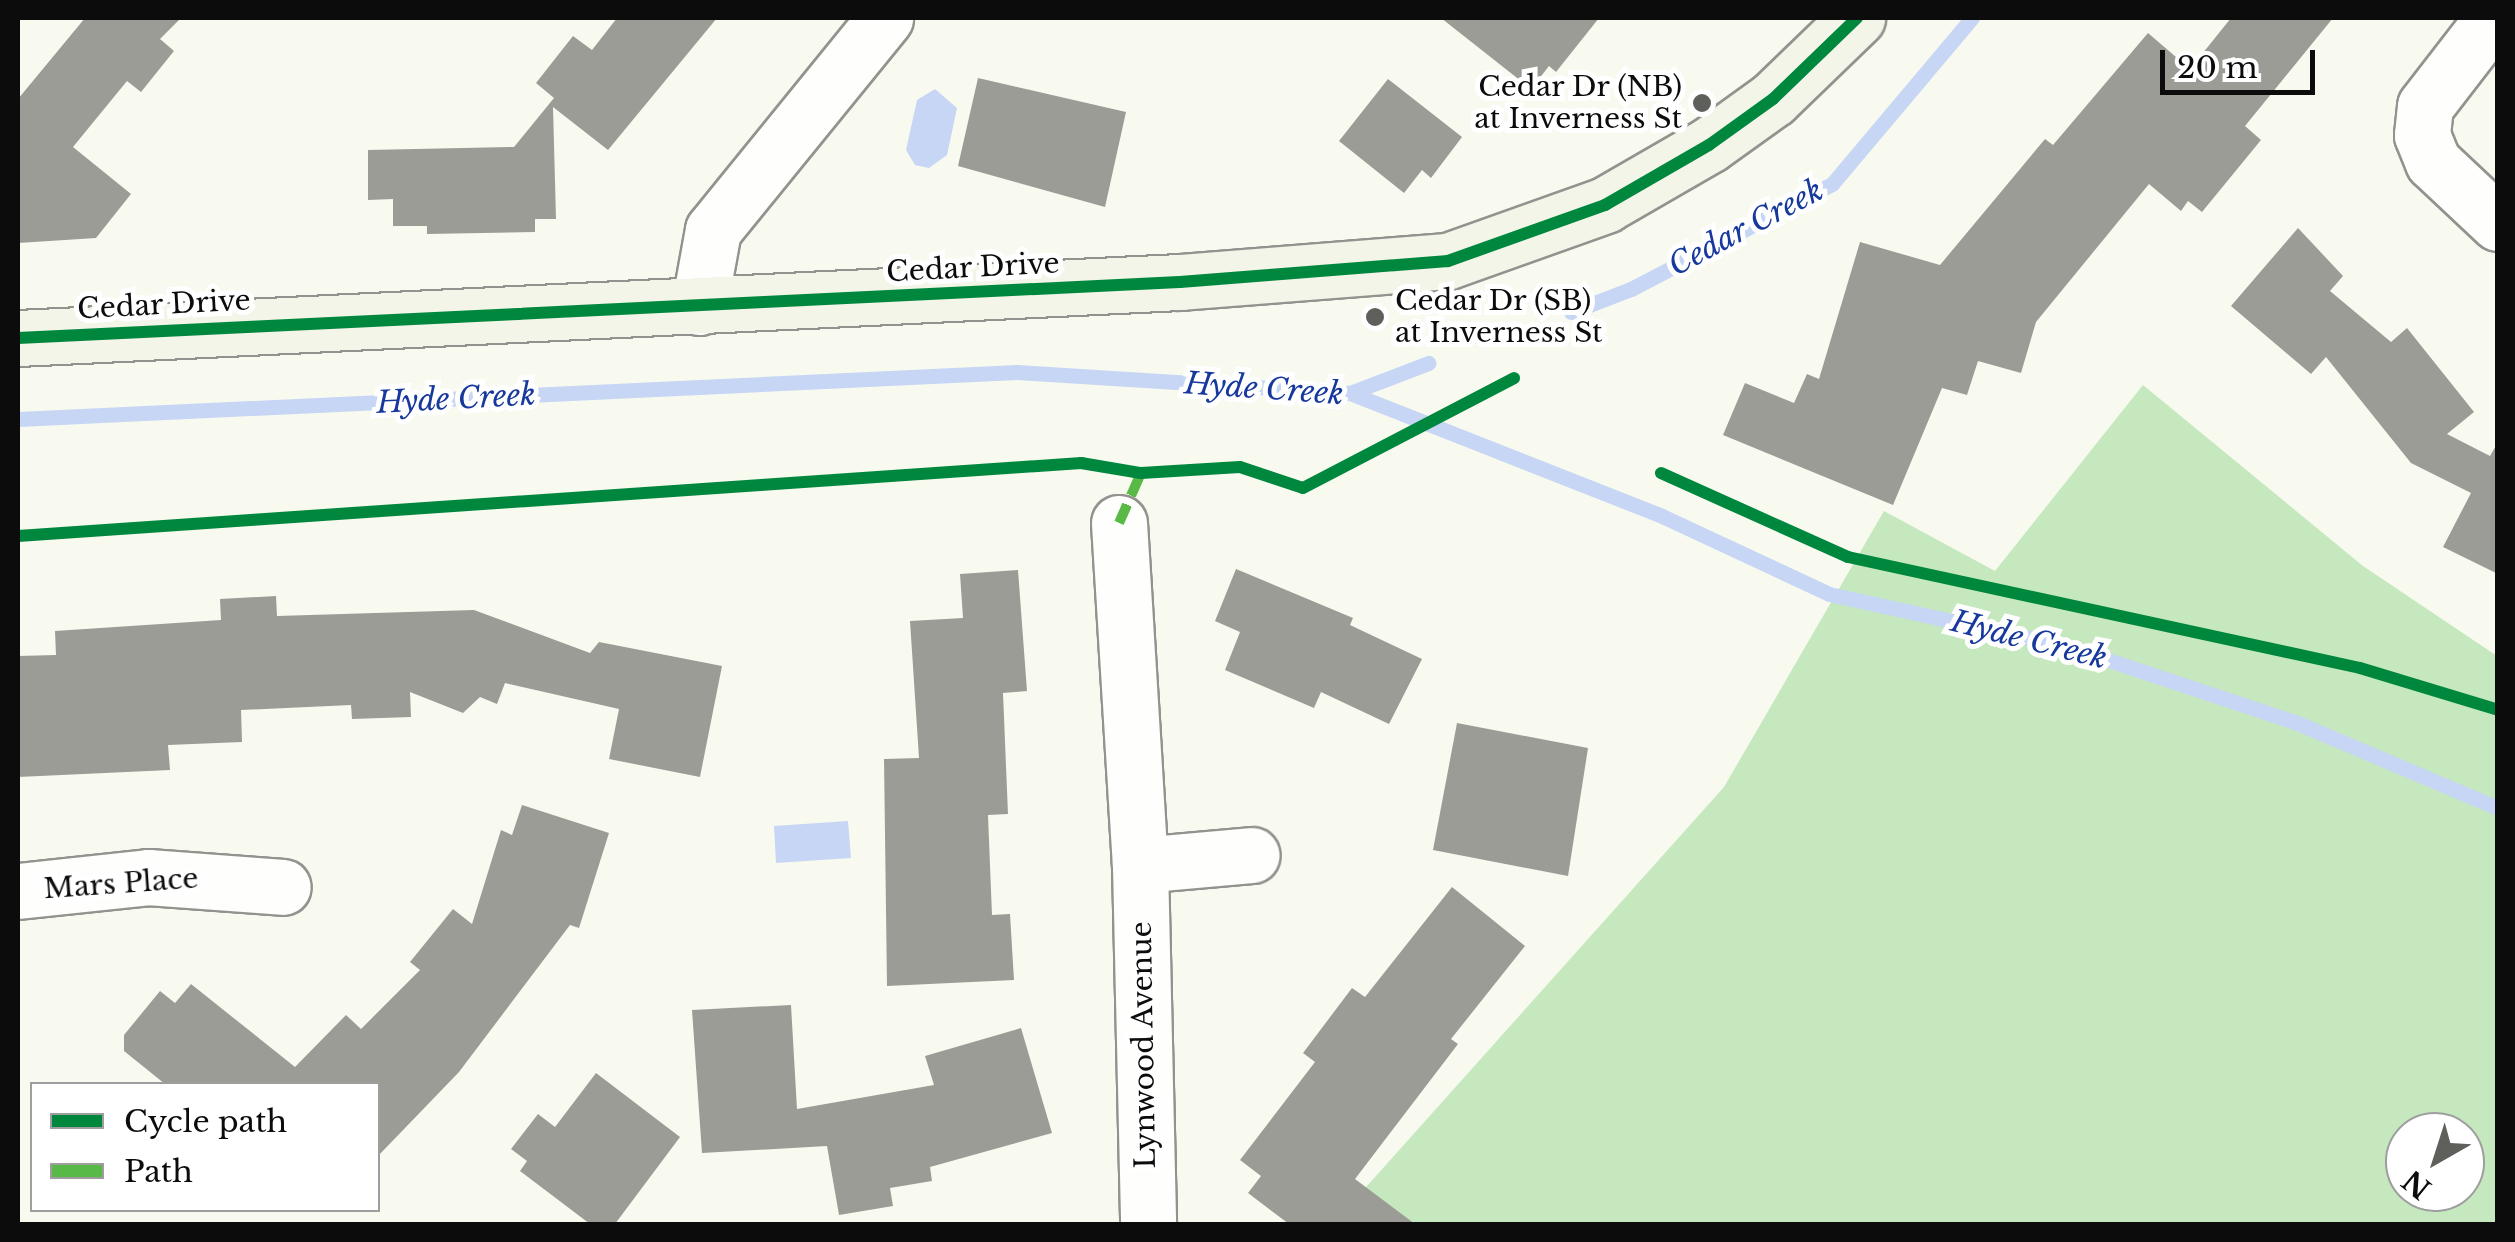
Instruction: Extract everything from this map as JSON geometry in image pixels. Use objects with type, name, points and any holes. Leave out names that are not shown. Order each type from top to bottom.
[{"type":"street","points":[[698,307],[713,230],[886,18]]},
{"type":"street","name":"Cedar Drive","points":[[18,338],[698,307],[1448,262],[1604,205],[1710,144],[1772,99],[1857,18]]},
{"type":"street","points":[[2493,18],[2425,106],[2422,135],[2433,162],[2498,223]]},
{"type":"street","name":"Lynwood Avenue","points":[[1119,523],[1140,864],[1148,1224]]},
{"type":"street","points":[[1140,864],[1252,855]]},
{"type":"street","name":"Mars Place","points":[[18,892],[148,878],[283,887]]},
{"type":"green space","points":[[2143,385],[2363,566],[2497,656],[2497,1224],[1333,1224],[1724,787],[1884,511],[1995,571]]},
{"type":"water","points":[[935,89],[957,108],[947,155],[929,168],[915,165],[906,150],[917,100]]},
{"type":"water","points":[[848,821],[851,858],[776,863],[774,826]]},
{"type":"building","points":[[85,18],[181,18],[160,39],[174,51],[141,92],[127,81],[73,147],[131,194],[96,238],[18,243],[18,99]]},
{"type":"building","points":[[617,18],[717,18],[608,150],[553,107],[556,219],[535,219],[535,232],[427,234],[427,226],[393,226],[393,199],[368,200],[368,150],[514,147],[554,98],[536,83],[573,36],[592,50]]},
{"type":"building","points":[[1441,18],[1599,18],[1556,72],[1549,66],[1531,89]]},
{"type":"building","points":[[2231,18],[2333,18],[2245,126],[2261,140],[2202,212],[2188,201],[2181,211],[2149,184],[2036,322],[2021,373],[1978,361],[1967,395],[1942,388],[1893,505],[1723,435],[1745,383],[1794,403],[1807,374],[1819,379],[1860,242],[1940,265],[2045,139],[2053,145],[2148,33],[2190,69]]},
{"type":"building","points":[[978,78],[1126,112],[1105,207],[958,166]]},
{"type":"building","points":[[1388,79],[1462,137],[1431,178],[1422,170],[1404,193],[1339,141]]},
{"type":"building","points":[[2298,228],[2343,276],[2330,291],[2391,342],[2407,328],[2474,412],[2447,434],[2490,456],[2498,442],[2498,574],[2443,547],[2471,493],[2411,463],[2326,357],[2311,374],[2231,306]]},
{"type":"building","points":[[1236,569],[1353,618],[1350,625],[1422,659],[1389,724],[1321,692],[1314,708],[1225,670],[1240,632],[1215,621]]},
{"type":"building","points":[[1018,570],[1027,691],[1003,693],[1008,814],[988,815],[992,915],[1010,914],[1014,980],[887,986],[884,759],[919,758],[910,621],[963,618],[960,574]]},
{"type":"building","points":[[276,596],[277,616],[474,610],[590,653],[599,642],[722,666],[700,777],[609,759],[619,709],[505,683],[497,704],[480,697],[463,713],[410,692],[411,717],[352,719],[351,705],[241,710],[242,742],[168,745],[170,770],[18,777],[18,656],[56,655],[55,631],[221,620],[220,599]]},
{"type":"building","points":[[1457,723],[1588,748],[1568,876],[1433,850]]},
{"type":"building","points":[[522,805],[609,833],[579,928],[570,925],[459,1072],[380,1154],[380,1082],[163,1082],[124,1051],[124,1035],[160,991],[175,1003],[191,984],[295,1067],[346,1015],[361,1029],[420,970],[410,962],[453,909],[472,924],[501,830],[512,835]]},
{"type":"building","points":[[1452,887],[1525,946],[1451,1039],[1458,1044],[1355,1179],[1415,1224],[1289,1224],[1248,1193],[1261,1176],[1240,1160],[1315,1062],[1303,1053],[1352,988],[1365,997]]},
{"type":"building","points":[[791,1005],[797,1109],[934,1085],[925,1056],[1021,1028],[1052,1133],[930,1167],[932,1181],[890,1188],[893,1206],[839,1215],[827,1146],[702,1153],[692,1010]]},
{"type":"building","points":[[596,1073],[680,1137],[615,1224],[590,1224],[520,1171],[527,1161],[511,1149],[538,1114],[555,1127]]},
{"type":"waterway","name":"Cedar Creek","points":[[1571,312],[1631,289],[1832,184],[1972,18]]},
{"type":"waterway","name":"Cedar Creek","points":[[1350,393],[1428,363]]},
{"type":"waterway","name":"Hyde Creek","points":[[18,419],[1017,372],[1350,393],[1662,516],[1829,594],[2066,646],[2295,722],[2498,808]]},
{"type":"marked path","points":[[1119,523],[1141,473]]},
{"type":"cycle path","points":[[18,338],[1180,282],[1448,261],[1605,205],[1709,145],[1773,99],[1857,18]]},
{"type":"cycle path","points":[[18,536],[1081,463],[1141,473],[1240,467],[1303,488],[1514,378]]},
{"type":"cycle path","points":[[1661,473],[1848,557],[2360,668],[2498,710]]},
{"type":"place","name":"Cedar Dr (NB) at Inverness St","points":[[1702,103]]},
{"type":"place","name":"Cedar Dr (SB) at Inverness St","points":[[1375,317]]}]
